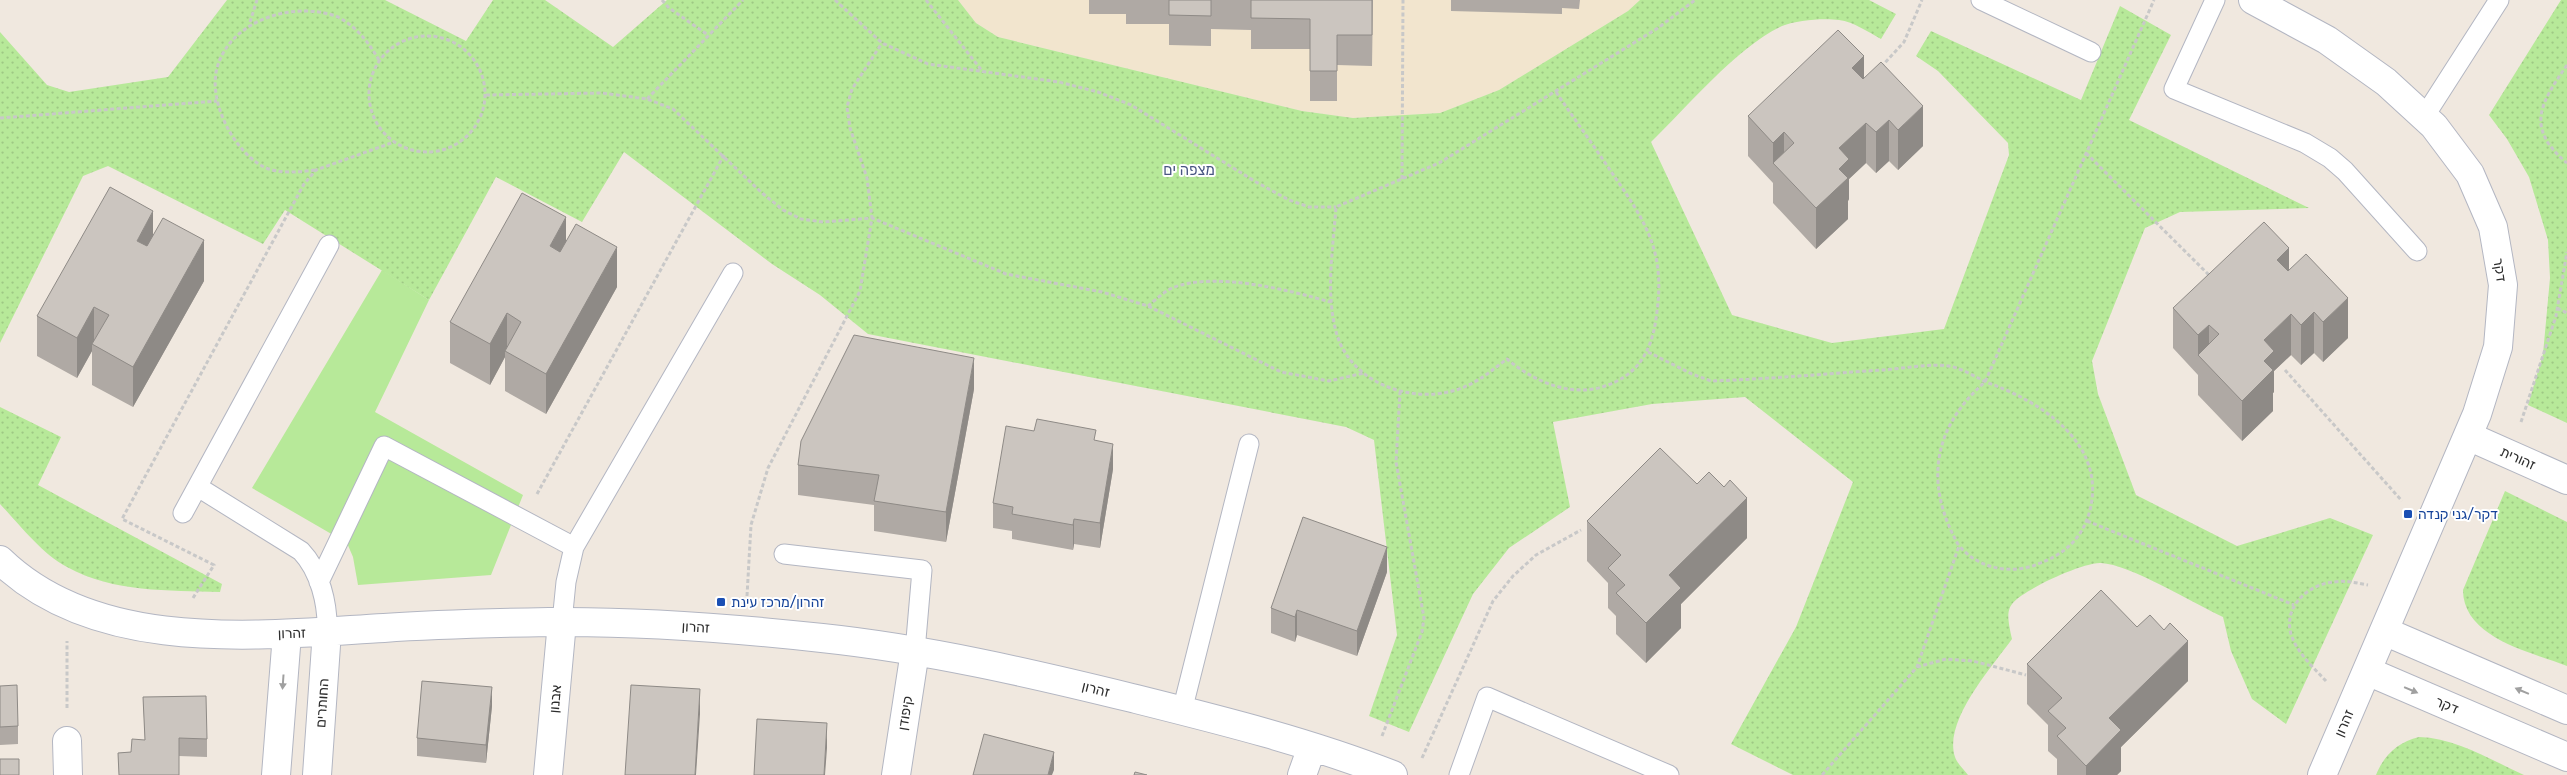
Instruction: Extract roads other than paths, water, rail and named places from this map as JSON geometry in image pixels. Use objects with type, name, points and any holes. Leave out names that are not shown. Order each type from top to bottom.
[{"type":"street","name":"דקר","points":[[2253,0],[2327,40],[2386,82],[2434,126],[2470,174],[2493,228],[2503,285],[2498,347],[2468,436],[2367,671],[2567,757]]},
{"type":"street","name":"זהורית","points":[[2468,436],[2567,480]]},
{"type":"street","name":"זהרון","points":[[0,560],[14,574],[67,605],[135,627],[212,636],[287,634],[447,624],[562,622],[706,626],[825,638],[915,652],[1060,680],[1312,747],[1381,771]]},
{"type":"street","name":"אבנון","points":[[548,775],[562,622]]},
{"type":"street","name":"החותרים","points":[[317,775],[327,631]]},
{"type":"street","points":[[2384,631],[2567,710]]},
{"type":"street","points":[[276,775],[287,634]]},
{"type":"street","name":"קיפודן","points":[[896,775],[915,652]]},
{"type":"street","name":"זהרון","points":[[2322,775],[2367,671]]},
{"type":"street","points":[[67,741],[68,775]]},
{"type":"street","points":[[1302,775],[1312,747]]},
{"type":"lane","points":[[1980,0],[2091,52]]},
{"type":"lane","points":[[2215,0],[2174,88],[2305,143],[2330,158],[2345,171],[2417,251]]},
{"type":"lane","points":[[2424,117],[2499,0]]},
{"type":"lane","points":[[183,514],[329,246]]},
{"type":"lane","points":[[562,622],[566,582],[574,547],[733,272]]},
{"type":"lane","points":[[1182,711],[1249,444]]},
{"type":"lane","points":[[319,582],[384,446],[574,547]]},
{"type":"lane","points":[[198,487],[301,551],[312,563],[319,582],[327,631]]},
{"type":"lane","points":[[784,554],[922,570],[915,652]]},
{"type":"lane","points":[[1459,775],[1488,696],[1669,775]]},
{"type":"place","name":"דקר/גני קנדה","points":[[2408,514]]},
{"type":"place","name":"זהרון/מרכז עינת","points":[[721,602]]},
{"type":"district","name":"מצפה ים","points":[[1189,170]]}]
